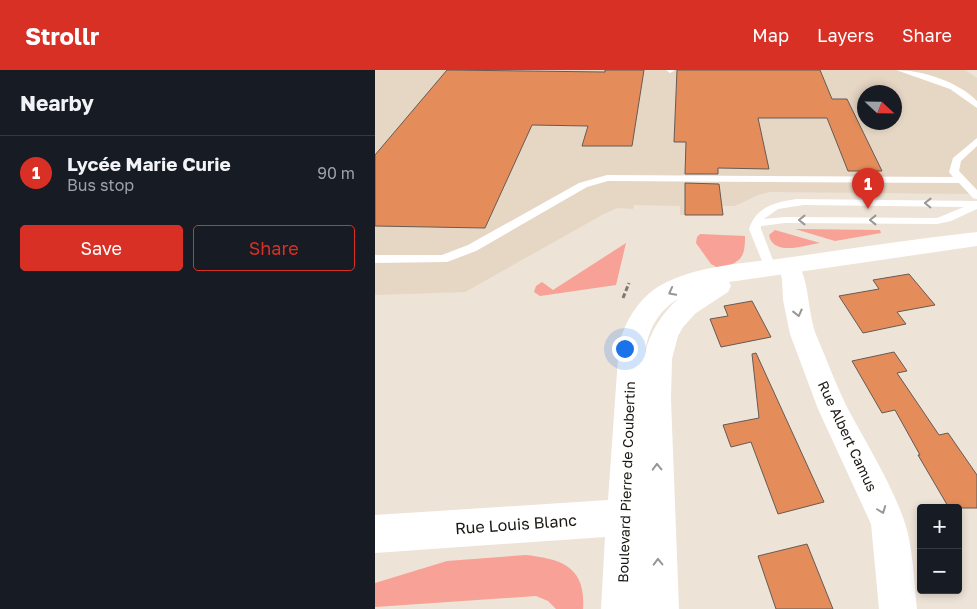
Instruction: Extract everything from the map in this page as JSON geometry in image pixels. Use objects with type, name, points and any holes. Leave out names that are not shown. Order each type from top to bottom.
[{"type":"street","name":"Boulevard Pierre de Coubertin","points":[[621,609],[641,516],[657,386],[658,358],[664,335],[686,306],[705,292],[727,282],[779,267],[911,246],[974,242]]},
{"type":"street","name":"Rue Albert Camus","points":[[779,267],[795,279],[795,300],[803,334],[833,409],[874,491],[887,524],[894,566],[898,609]]},
{"type":"street","name":"Boulevard Pierre de Coubertin","points":[[641,516],[659,609]]},
{"type":"street","name":"Rue Louis Blanc","points":[[375,534],[641,516]]},
{"type":"lane","points":[[900,70],[949,86],[974,101],[977,106]]},
{"type":"lane","points":[[977,141],[956,160],[954,172],[977,196]]},
{"type":"lane","points":[[375,259],[443,259],[472,248],[583,185],[607,178],[962,180]]},
{"type":"lane","points":[[779,267],[755,233],[756,223],[770,209],[794,203],[977,204]]},
{"type":"lane","points":[[756,223],[785,220],[937,221],[947,219],[977,204]]},
{"type":"shaded area","points":[[375,70],[965,70],[977,78],[977,194],[770,192],[758,195],[735,206],[722,206],[723,215],[680,215],[680,206],[634,205],[633,209],[617,208],[465,292],[375,295]]},
{"type":"shaded area","points":[[795,229],[880,230],[881,233],[835,241]]},
{"type":"shaded area","points":[[775,230],[820,243],[783,248],[772,242],[769,235]]},
{"type":"shaded area","points":[[700,234],[745,236],[743,254],[733,264],[720,269],[711,264],[696,243],[697,237]]},
{"type":"shaded area","points":[[626,243],[616,285],[540,296],[534,292],[536,286],[542,282],[553,290]]},
{"type":"shaded area","points":[[526,555],[551,559],[569,568],[576,575],[580,583],[583,595],[583,609],[556,609],[548,601],[536,596],[375,607],[375,583],[447,561]]},
{"type":"building","points":[[447,70],[605,72],[605,70],[644,70],[632,146],[582,146],[588,126],[532,125],[485,228],[375,226],[375,155]]},
{"type":"building","points":[[677,70],[820,70],[832,99],[847,99],[857,120],[857,130],[862,130],[882,171],[848,171],[827,118],[758,118],[769,169],[718,168],[718,174],[685,174],[686,142],[674,142]]},
{"type":"building","points":[[685,183],[719,184],[723,215],[685,215]]},
{"type":"building","points":[[909,274],[935,305],[897,312],[906,324],[863,333],[839,296],[879,289],[873,280]]},
{"type":"building","points":[[752,301],[771,337],[721,347],[710,319],[728,316],[724,306]]},
{"type":"building","points":[[894,352],[907,371],[897,373],[939,435],[948,433],[977,475],[977,508],[962,508],[962,504],[947,504],[918,455],[920,455],[895,410],[882,413],[852,361]]},
{"type":"building","points":[[756,353],[824,502],[778,514],[751,442],[731,447],[723,425],[759,418],[752,354]]},
{"type":"building","points":[[807,544],[833,609],[776,609],[758,556]]},
{"type":"place","name":"Lycée Marie Curie","points":[[868,209]]}]
